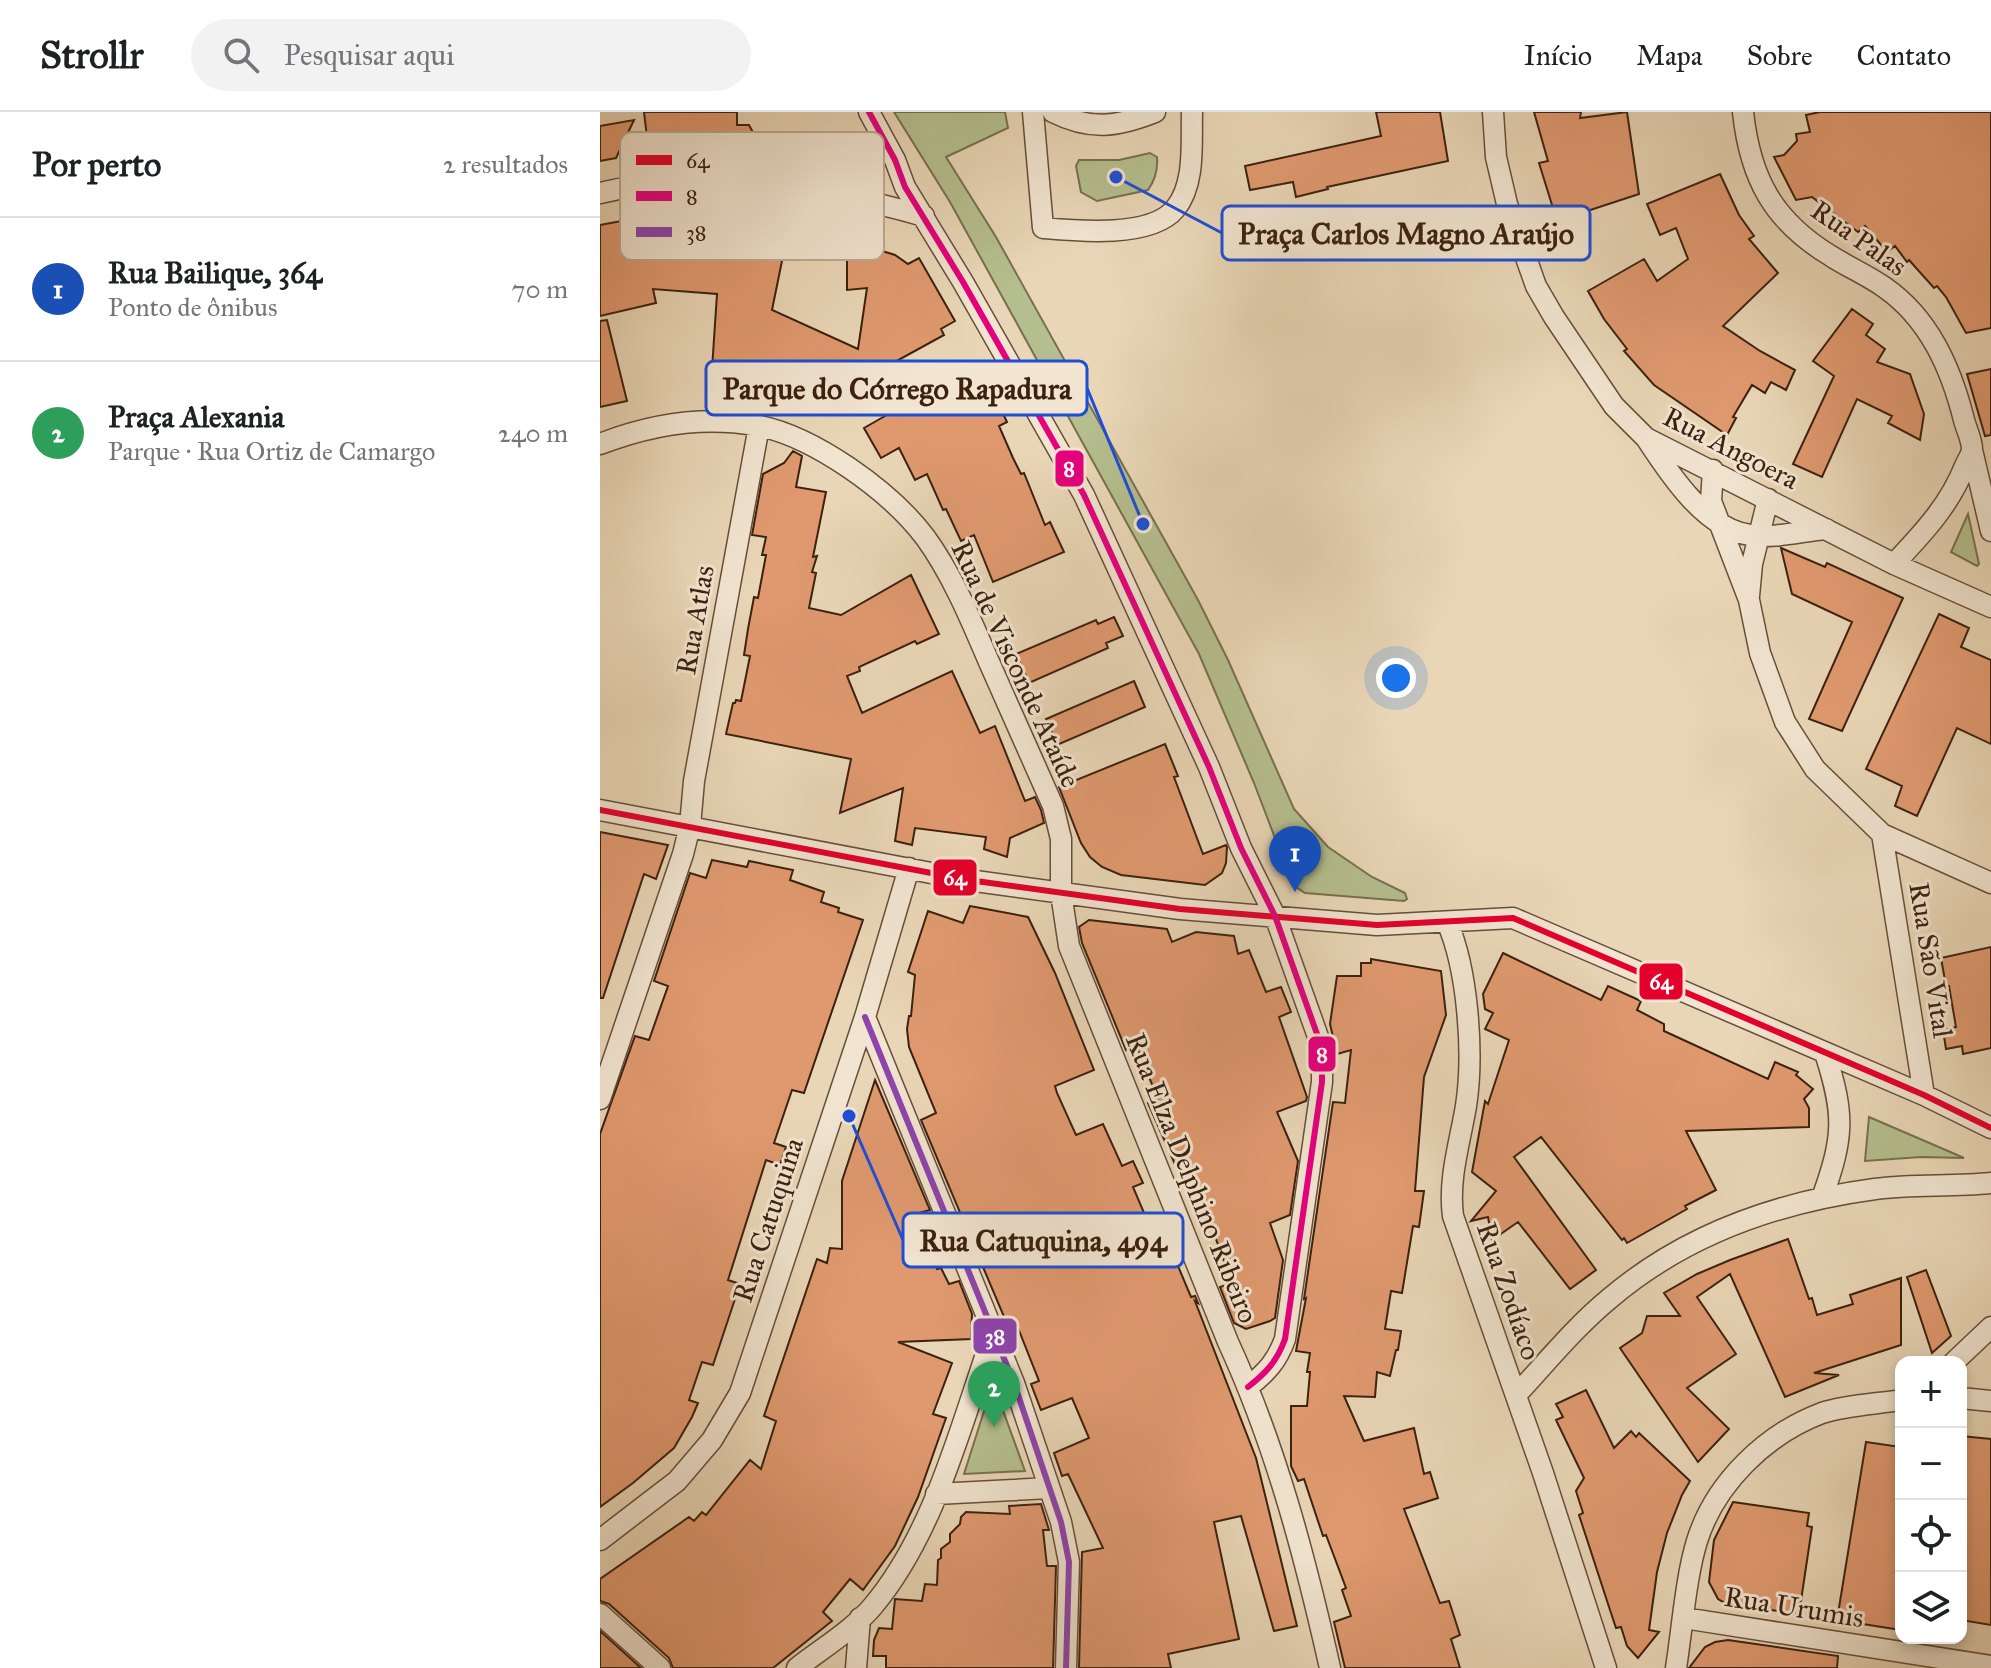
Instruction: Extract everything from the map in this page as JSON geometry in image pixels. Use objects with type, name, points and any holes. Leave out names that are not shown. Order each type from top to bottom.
[{"type":"street","points":[[869,112],[880,132]]},
{"type":"street","points":[[1033,112],[1043,228],[1092,233],[1130,229],[1161,219],[1175,209],[1185,188],[1191,163],[1192,112]]},
{"type":"street","points":[[1053,112],[1093,126],[1112,125],[1155,112]]},
{"type":"street","name":"Rua Angoera","points":[[1493,112],[1496,157],[1536,286],[1614,406],[1646,438],[1894,564],[1991,607]]},
{"type":"street","name":"Rua Palas","points":[[1743,112],[1746,145],[1753,167],[1772,203],[1791,226],[1809,241],[1885,287],[1922,324],[1935,342],[1952,379],[1991,531]]},
{"type":"street","points":[[884,140],[905,187],[1084,495],[1209,767],[1241,848],[1275,916],[1316,1025],[1324,1061],[1285,1339],[1269,1371],[1248,1387]]},
{"type":"street","points":[[600,193],[620,190]]},
{"type":"street","points":[[884,205],[924,216]]},
{"type":"street","name":"Rua de Visconde Ataíde","points":[[600,444],[659,426],[702,422],[759,426],[816,449],[881,490],[925,538],[970,619],[1053,806],[1061,839],[1061,893]]},
{"type":"street","name":"Rua Atlas","points":[[600,1099],[690,826],[694,781],[759,426]]},
{"type":"street","points":[[1646,438],[1676,484],[1717,521],[1742,533],[1759,535],[1826,529]]},
{"type":"street","points":[[1894,564],[1933,522],[1954,493],[1972,450]]},
{"type":"street","points":[[1713,470],[1711,501],[1749,600],[1760,653],[1785,722],[1815,769],[1882,834],[1991,883]]},
{"type":"street","points":[[1749,600],[1749,580],[1768,499]]},
{"type":"street","points":[[600,810],[968,880],[1180,909],[1377,925],[1498,918],[1528,923],[1924,1095],[1991,1128]]},
{"type":"street","name":"Rua São Vital","points":[[1882,834],[1924,1095]]},
{"type":"street","name":"Rua Catuquina","points":[[600,1540],[677,1481],[712,1440],[740,1393],[865,1017],[909,868]]},
{"type":"street","name":"Rua Elza Delphino Ribeiro","points":[[1061,893],[1069,946],[1248,1387],[1291,1509],[1330,1668]]},
{"type":"street","name":"Rua Zodíaco","points":[[1447,922],[1459,958],[1469,1051],[1467,1102],[1451,1197],[1453,1216],[1606,1668]]},
{"type":"street","points":[[865,1017],[1029,1422],[1061,1522],[1069,1562],[1066,1668]]},
{"type":"street","points":[[1822,1198],[1832,1171],[1841,1115],[1825,1053]]},
{"type":"street","points":[[1516,1395],[1607,1300],[1676,1250],[1713,1232],[1822,1198],[1878,1189],[1991,1183]]},
{"type":"street","points":[[1960,1356],[1991,1327]]},
{"type":"street","points":[[797,1668],[872,1607],[916,1541],[993,1334]]},
{"type":"street","points":[[1967,1399],[1991,1401]]},
{"type":"street","points":[[1676,1668],[1697,1541],[1721,1490],[1765,1446],[1792,1427],[1824,1412],[1895,1401]]},
{"type":"street","points":[[936,1494],[1049,1488]]},
{"type":"street","points":[[600,1614],[660,1668]]},
{"type":"street","points":[[856,1668],[860,1618]]},
{"type":"street","name":"Rua Urumis","points":[[1684,1618],[1991,1666]]},
{"type":"green space","points":[[894,112],[1005,112],[1008,128],[946,157],[996,237],[1198,600],[1294,809],[1328,847],[1372,877],[1405,893],[1407,899],[1404,901],[1305,893],[1293,885],[1199,654],[950,202]]},
{"type":"green space","points":[[1150,153],[1157,157],[1157,165],[1148,190],[1097,201],[1081,192],[1076,166],[1079,160],[1119,160]]},
{"type":"green space","points":[[1968,514],[1979,564],[1977,566],[1951,552]]},
{"type":"green space","points":[[1869,1117],[1964,1158],[1865,1161]]},
{"type":"green space","points":[[993,1383],[1025,1471],[964,1474]]},
{"type":"building","points":[[644,112],[737,112],[737,125],[749,125],[753,132],[646,132]]},
{"type":"building","points":[[1376,112],[1440,112],[1448,161],[1327,187],[1296,197],[1293,182],[1250,190],[1245,166],[1381,136]]},
{"type":"building","points":[[1534,112],[1581,112],[1580,118],[1627,112],[1639,194],[1557,221],[1539,163],[1548,161]]},
{"type":"building","points":[[1820,112],[1991,112],[1991,328],[1966,333],[1946,297],[1909,260],[1907,262],[1895,246],[1887,252],[1865,226],[1858,232],[1812,197],[1796,200],[1774,157],[1784,155],[1797,141],[1796,134],[1810,132],[1806,115]]},
{"type":"building","points":[[634,120],[628,132],[620,132],[620,150],[616,158],[600,161],[600,126]]},
{"type":"building","points":[[1720,174],[1739,215],[1754,236],[1749,239],[1778,273],[1723,326],[1795,370],[1786,390],[1771,382],[1765,393],[1752,385],[1733,417],[1736,418],[1727,435],[1654,385],[1624,351],[1627,349],[1588,291],[1644,259],[1657,281],[1688,259],[1676,228],[1660,235],[1647,204]]},
{"type":"building","points":[[620,221],[620,260],[782,260],[772,310],[858,349],[867,288],[847,290],[847,260],[884,260],[884,252],[908,264],[919,258],[955,321],[941,329],[944,335],[891,364],[896,367],[821,409],[785,384],[792,374],[731,363],[731,371],[712,369],[717,294],[653,289],[656,303],[600,316],[600,225]]},
{"type":"building","points":[[1852,309],[1873,324],[1866,335],[1885,349],[1877,362],[1910,374],[1924,414],[1920,440],[1888,423],[1892,416],[1857,399],[1822,477],[1793,464],[1834,376],[1813,361]]},
{"type":"building","points":[[607,320],[627,401],[600,407],[600,321]]},
{"type":"building","points":[[978,363],[1001,404],[1007,422],[999,426],[1013,458],[1021,474],[1024,473],[1045,525],[1050,522],[1064,552],[993,582],[974,535],[961,541],[927,474],[915,480],[899,448],[881,458],[864,428],[913,400],[915,403],[951,384],[948,379]]},
{"type":"building","points":[[1991,369],[1991,435],[1985,436],[1967,374]]},
{"type":"building","points":[[793,451],[802,456],[796,487],[826,492],[813,557],[817,556],[812,572],[816,573],[809,608],[841,615],[911,575],[939,634],[917,644],[915,641],[859,667],[860,671],[847,676],[862,713],[952,671],[980,733],[995,726],[1025,801],[1035,797],[1041,810],[1044,823],[1010,838],[1007,857],[984,849],[986,837],[915,828],[912,845],[895,841],[903,788],[840,813],[851,759],[726,734],[733,703],[741,701],[750,656],[744,655],[748,629],[766,555],[762,555],[766,537],[752,535],[763,474],[784,463]]},
{"type":"building","points":[[1781,548],[1825,567],[1827,563],[1903,598],[1842,731],[1809,719],[1852,622],[1792,594]]},
{"type":"building","points":[[1939,614],[1969,628],[1961,647],[1991,660],[1991,744],[1957,728],[1917,816],[1895,806],[1902,786],[1866,769]]},
{"type":"building","points":[[1114,617],[1123,636],[1106,643],[1108,648],[1029,683],[1016,654],[1096,620],[1098,624]]},
{"type":"building","points":[[1134,681],[1145,707],[1057,745],[1046,719]]},
{"type":"building","points":[[1165,744],[1203,854],[1227,847],[1222,873],[1205,885],[1121,875],[1102,867],[1090,857],[1081,843],[1059,787]]},
{"type":"building","points":[[600,832],[668,845],[656,879],[644,874],[603,998],[600,998]]},
{"type":"building","points":[[712,860],[747,867],[749,861],[793,870],[790,880],[824,892],[821,902],[839,908],[838,912],[863,920],[804,1093],[792,1090],[774,1143],[786,1147],[780,1165],[766,1160],[728,1280],[740,1284],[713,1365],[702,1362],[689,1400],[698,1403],[692,1417],[674,1448],[600,1507],[600,1134],[635,1036],[649,1040],[668,986],[654,981],[690,873],[706,878]]},
{"type":"building","points":[[970,906],[1028,917],[1055,973],[1094,1070],[1055,1086],[1057,1093],[1076,1135],[1103,1124],[1122,1166],[1133,1161],[1143,1183],[1133,1187],[1150,1227],[1160,1223],[1191,1297],[1195,1296],[1256,1458],[1297,1626],[1274,1631],[1241,1516],[1214,1522],[1239,1639],[1168,1654],[1171,1668],[1079,1668],[1082,1552],[1103,1548],[1068,1474],[1062,1476],[1054,1453],[1089,1438],[1072,1398],[1041,1410],[1031,1384],[1039,1381],[1018,1328],[1010,1331],[921,1120],[936,1113],[909,1047],[907,1029],[915,975],[908,972],[928,911],[963,923]]},
{"type":"building","points":[[1089,920],[1167,929],[1172,942],[1196,932],[1234,936],[1238,954],[1249,950],[1266,992],[1281,987],[1291,1012],[1279,1017],[1307,1097],[1306,1101],[1277,1112],[1298,1161],[1290,1215],[1270,1223],[1283,1260],[1275,1318],[1270,1321],[1246,1329],[1234,1323],[1220,1287],[1232,1283],[1213,1231],[1184,1166],[1177,1169],[1148,1103],[1158,1099],[1136,1045],[1126,1050],[1082,943],[1079,927]]},
{"type":"building","points":[[1991,947],[1991,1048],[1963,1054],[1962,1046],[1946,1049],[1943,1030],[1956,1027],[1941,958]]},
{"type":"building","points":[[1503,953],[1601,1000],[1608,986],[1641,1001],[1637,1010],[1664,1024],[1664,1031],[1768,1079],[1775,1062],[1798,1072],[1796,1075],[1813,1089],[1804,1099],[1809,1108],[1809,1127],[1686,1131],[1716,1190],[1627,1243],[1541,1137],[1514,1157],[1596,1270],[1570,1289],[1518,1222],[1492,1240],[1488,1217],[1471,1221],[1496,1191],[1472,1172],[1485,1101],[1488,1104],[1509,1040],[1485,1029],[1493,1013],[1485,1009],[1483,994]]},
{"type":"building","points":[[1371,959],[1441,971],[1446,1015],[1424,1077],[1415,1191],[1424,1191],[1419,1227],[1413,1226],[1402,1293],[1391,1291],[1385,1329],[1401,1331],[1398,1350],[1390,1376],[1377,1372],[1375,1397],[1344,1396],[1364,1441],[1414,1428],[1424,1474],[1430,1472],[1438,1498],[1404,1509],[1440,1603],[1449,1601],[1460,1635],[1451,1639],[1460,1668],[1345,1668],[1334,1622],[1351,1616],[1342,1590],[1346,1588],[1326,1535],[1323,1536],[1304,1479],[1298,1481],[1291,1466],[1291,1406],[1307,1406],[1310,1372],[1307,1372],[1310,1353],[1296,1351],[1333,1102],[1345,1103],[1351,1050],[1337,1054],[1330,1024],[1337,976],[1361,976],[1361,963],[1371,963]]},
{"type":"building","points":[[875,1080],[930,1210],[919,1213],[929,1252],[949,1284],[959,1281],[972,1314],[971,1339],[898,1342],[952,1363],[933,1414],[946,1418],[918,1497],[895,1546],[863,1590],[850,1579],[823,1612],[832,1621],[773,1668],[673,1668],[669,1658],[609,1604],[600,1601],[600,1579],[689,1517],[694,1521],[702,1512],[706,1515],[750,1460],[761,1469],[776,1421],[764,1416],[817,1259],[827,1263],[830,1248],[842,1249],[842,1181]]},
{"type":"building","points":[[1788,1239],[1817,1315],[1853,1304],[1850,1295],[1901,1278],[1901,1345],[1814,1373],[1839,1375],[1785,1397],[1730,1274],[1697,1297],[1736,1354],[1687,1388],[1729,1429],[1698,1462],[1620,1348],[1642,1333],[1647,1316],[1680,1316],[1664,1293],[1697,1274]]},
{"type":"building","points":[[1926,1270],[1951,1336],[1932,1353],[1907,1277]]},
{"type":"building","points":[[1586,1390],[1614,1448],[1631,1431],[1636,1437],[1639,1433],[1690,1481],[1667,1533],[1657,1572],[1649,1630],[1659,1632],[1638,1658],[1627,1646],[1621,1627],[1616,1628],[1579,1515],[1583,1513],[1576,1491],[1584,1478],[1556,1420],[1563,1417],[1556,1404]]},
{"type":"building","points":[[1967,1437],[1991,1439],[1991,1625],[1967,1621]]},
{"type":"building","points":[[1866,1442],[1895,1446],[1895,1629],[1837,1620]]},
{"type":"building","points":[[1733,1502],[1809,1513],[1807,1526],[1812,1527],[1799,1614],[1727,1604],[1718,1599],[1709,1582],[1714,1540]]},
{"type":"building","points":[[1041,1504],[1049,1530],[1043,1530],[1047,1566],[1056,1566],[1053,1668],[886,1668],[886,1656],[873,1656],[879,1628],[892,1629],[895,1599],[922,1601],[925,1584],[937,1585],[941,1549],[950,1542],[950,1534],[966,1512],[1010,1514],[1009,1506]]},
{"type":"building","points":[[600,1631],[641,1668],[600,1668]]},
{"type":"building","points":[[1728,1640],[1838,1656],[1837,1668],[1689,1668],[1705,1647]]},
{"type":"transit line","name":"8","points":[[869,112],[880,132]]},
{"type":"transit line","name":"8","points":[[884,140],[905,187],[963,282],[1084,495],[1209,767],[1241,848],[1275,916],[1322,1048],[1322,1082],[1285,1339],[1271,1366],[1248,1387]]},
{"type":"transit line","name":"64","points":[[600,810],[968,880],[1180,909],[1377,925],[1513,918],[1924,1095],[1991,1128]]},
{"type":"transit line","name":"38","points":[[865,1017],[1014,1383],[1061,1522],[1069,1562],[1066,1668]]},
{"type":"place","name":"Praça Carlos Magno Araújo","points":[[1116,177]]},
{"type":"place","name":"Parque do Córrego Rapadura","points":[[1143,524]]},
{"type":"place","name":"Rua Bailique, 364","points":[[1295,892]]},
{"type":"place","name":"Rua Catuquina, 494","points":[[849,1116]]},
{"type":"place","name":"Praça Alexania","points":[[994,1427]]}]
